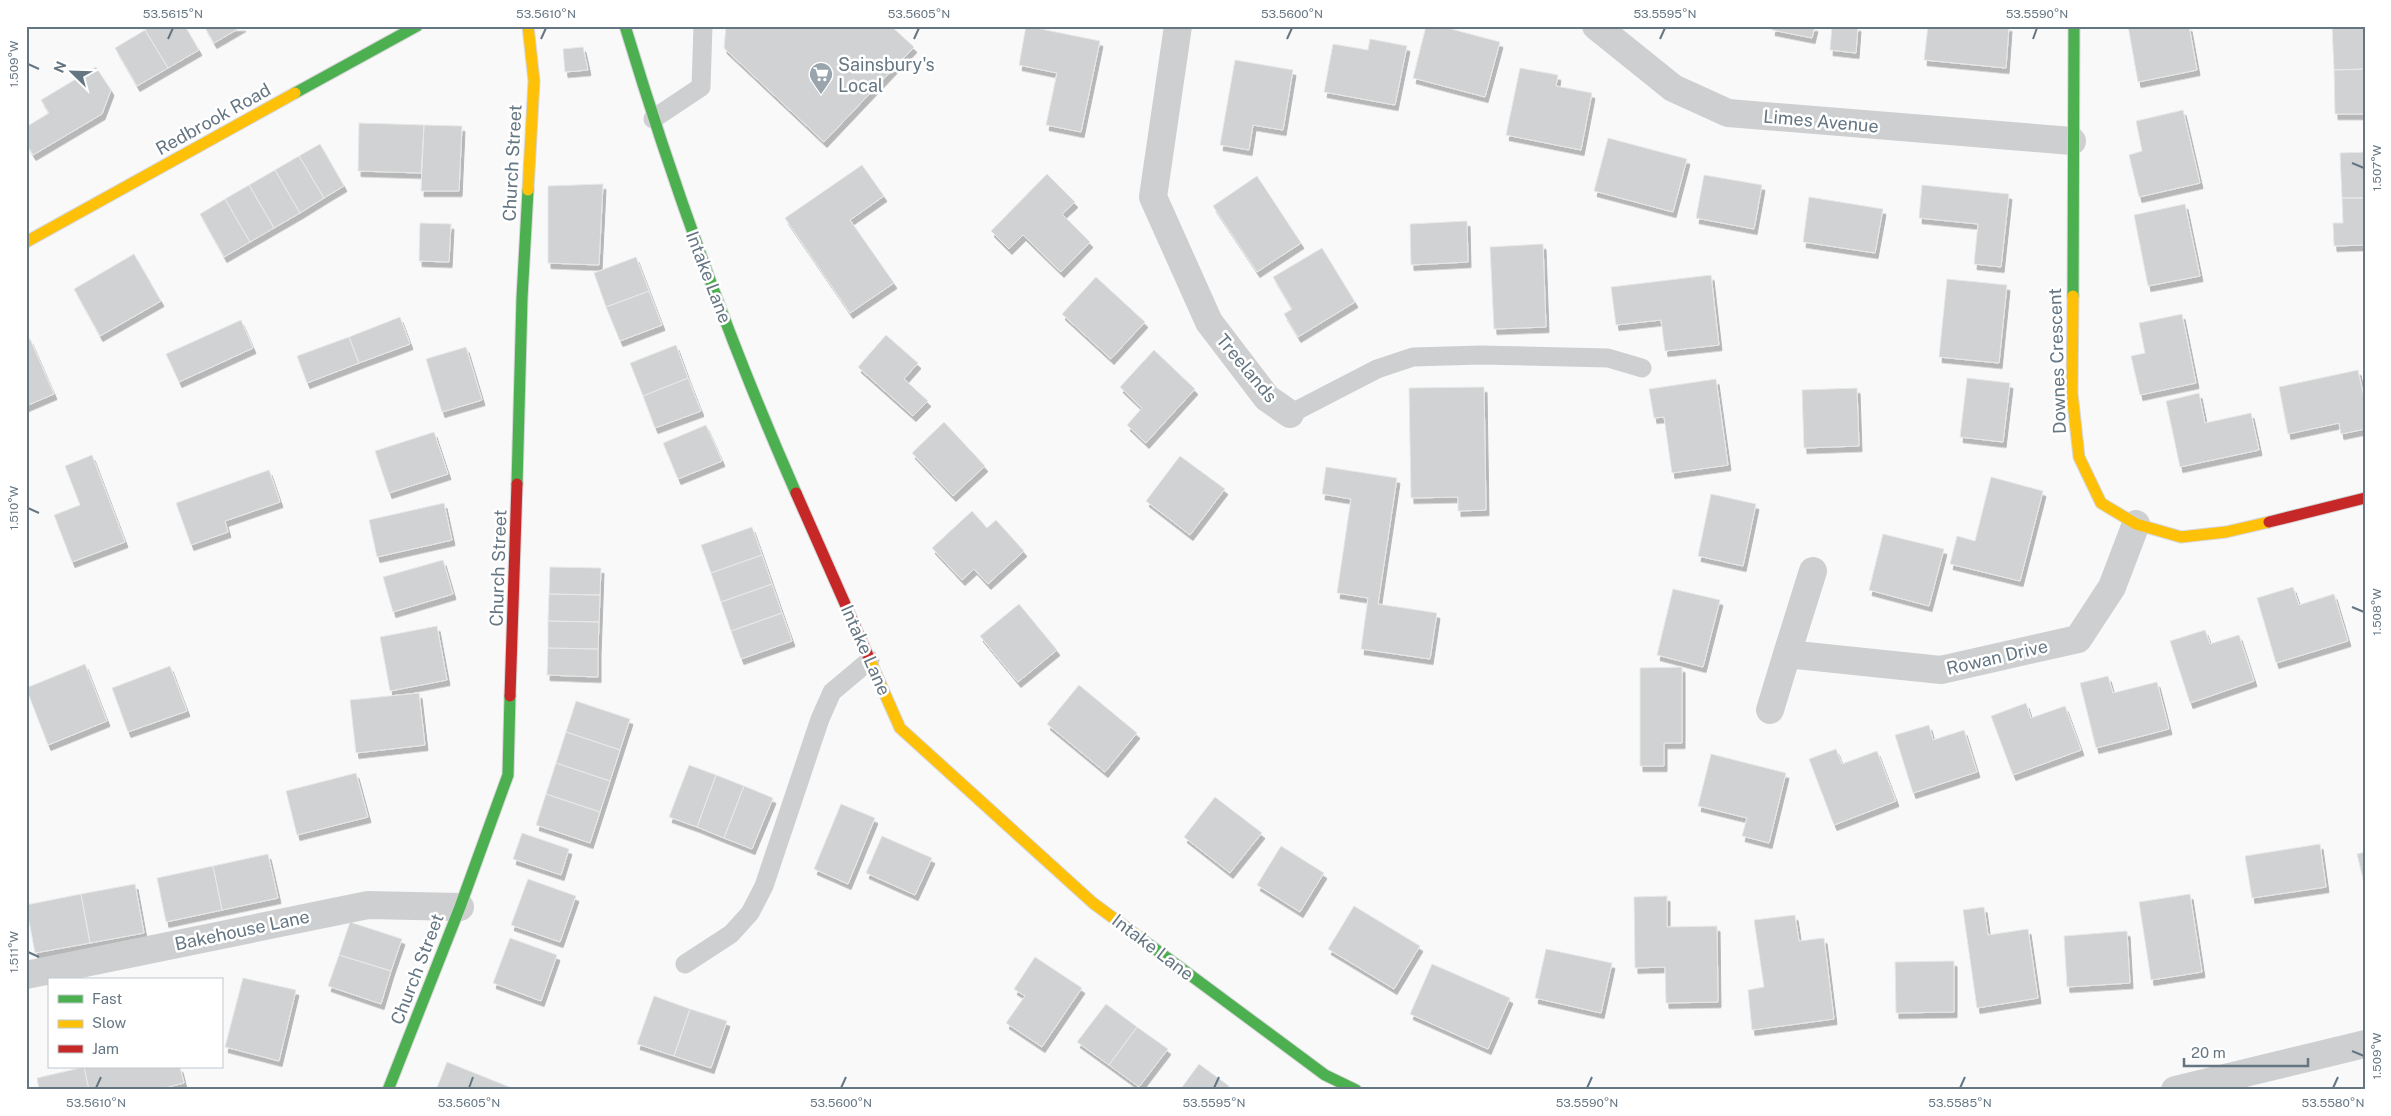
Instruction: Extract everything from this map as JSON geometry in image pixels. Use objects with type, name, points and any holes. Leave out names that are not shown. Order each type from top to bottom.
[{"type":"street","name":"Redbrook Road","points":[[26,242],[417,26]]},
{"type":"street","name":"Church Street","points":[[388,1090],[460,907],[508,775],[522,298],[534,81],[528,26]]},
{"type":"street","name":"Intake Lane","points":[[625,26],[653,118],[699,254],[765,422],[900,728],[1093,903],[1325,1075],[1356,1090]]},
{"type":"street","name":"Treelands","points":[[1178,26],[1153,197],[1209,322],[1267,398],[1290,414]]},
{"type":"street","name":"Limes Avenue","points":[[1596,26],[1673,88],[1728,113],[2072,141]]},
{"type":"street","name":"Downes Crescent","points":[[2074,26],[2072,393],[2079,457],[2101,503],[2136,524],[2181,537],[2226,532],[2365,498]]},
{"type":"street","name":"Rowan Drive","points":[[1787,654],[1941,670],[2078,639],[2112,587],[2136,524]]},
{"type":"street","points":[[1770,710],[1813,571]]},
{"type":"street","name":"Bakehouse Lane","points":[[26,975],[368,904],[460,907]]},
{"type":"street","points":[[2175,1090],[2365,1044]]},
{"type":"lane","points":[[653,118],[701,88],[703,26]]},
{"type":"lane","name":"Treelands","points":[[1290,414],[1377,369],[1413,357],[1481,355],[1608,358],[1642,368]]},
{"type":"lane","points":[[685,964],[731,934],[750,913],[764,886],[820,720],[832,692],[870,660]]},
{"type":"building","points":[[151,26],[185,26],[199,50],[168,68],[145,30]]},
{"type":"building","points":[[204,26],[243,26],[214,43]]},
{"type":"building","name":"Sainsbury's Local","points":[[726,26],[891,26],[914,47],[824,142],[724,48]]},
{"type":"building","points":[[1026,26],[1100,41],[1081,132],[1046,125],[1057,73],[1019,65]]},
{"type":"building","points":[[1426,26],[1440,26],[1500,42],[1485,97],[1413,78]]},
{"type":"building","points":[[1773,26],[1815,26],[1812,38],[1772,30]]},
{"type":"building","points":[[1832,26],[1858,26],[1856,53],[1830,50]]},
{"type":"building","points":[[1928,26],[2009,26],[2006,68],[1924,60]]},
{"type":"building","points":[[2128,26],[2189,26],[2197,70],[2138,82]]},
{"type":"building","points":[[2332,26],[2365,26],[2365,69],[2334,70]]},
{"type":"building","points":[[145,30],[168,68],[137,86],[115,48]]},
{"type":"building","points":[[1370,39],[1407,46],[1395,105],[1324,92],[1333,44],[1368,50]]},
{"type":"building","points":[[583,47],[588,70],[565,72],[563,49]]},
{"type":"building","points":[[1235,60],[1293,70],[1283,130],[1253,125],[1249,150],[1220,145]]},
{"type":"building","points":[[96,67],[111,90],[102,114],[33,155],[26,143],[26,127],[49,113],[41,100]]},
{"type":"building","points":[[1520,68],[1558,75],[1556,86],[1592,93],[1581,150],[1506,135]]},
{"type":"building","points":[[2365,69],[2365,114],[2335,114],[2334,70]]},
{"type":"building","points":[[2183,110],[2200,183],[2139,197],[2129,155],[2142,151],[2136,121]]},
{"type":"building","points":[[359,123],[424,125],[421,173],[358,171]]},
{"type":"building","points":[[424,125],[462,126],[459,191],[421,191]]},
{"type":"building","points":[[1608,138],[1687,159],[1673,212],[1594,191]]},
{"type":"building","points":[[320,144],[344,186],[324,198],[299,156]]},
{"type":"building","points":[[2365,152],[2365,198],[2342,198],[2340,153]]},
{"type":"building","points":[[299,156],[324,198],[300,213],[275,170]]},
{"type":"building","points":[[862,165],[884,196],[850,220],[894,283],[850,313],[785,218]]},
{"type":"building","points":[[275,170],[300,213],[274,228],[249,185]]},
{"type":"building","points":[[1047,174],[1075,202],[1062,214],[1090,242],[1061,272],[1023,235],[1009,249],[991,231]]},
{"type":"building","points":[[1704,175],[1762,185],[1754,229],[1696,218]]},
{"type":"building","points":[[1257,176],[1301,243],[1257,272],[1213,206]]},
{"type":"building","points":[[603,184],[599,265],[548,263],[548,186]]},
{"type":"building","points":[[249,185],[274,228],[250,242],[225,199]]},
{"type":"building","points":[[1922,185],[2009,194],[2001,267],[1974,264],[1978,224],[1919,218]]},
{"type":"building","points":[[1809,197],[1883,209],[1875,253],[1803,242]]},
{"type":"building","points":[[2342,198],[2365,198],[2365,245],[2334,246],[2333,223],[2343,223]]},
{"type":"building","points":[[225,199],[250,242],[224,257],[200,214]]},
{"type":"building","points":[[2185,204],[2200,276],[2148,286],[2134,215]]},
{"type":"building","points":[[1467,221],[1468,262],[1411,265],[1410,224]]},
{"type":"building","points":[[420,223],[451,224],[449,262],[419,261]]},
{"type":"building","points":[[1543,244],[1546,327],[1494,329],[1490,247]]},
{"type":"building","points":[[1322,248],[1355,302],[1298,337],[1284,314],[1292,309],[1273,277]]},
{"type":"building","points":[[134,254],[161,301],[100,336],[74,289]]},
{"type":"building","points":[[636,257],[649,291],[606,307],[594,273]]},
{"type":"building","points":[[1711,275],[1719,345],[1665,351],[1661,320],[1616,325],[1611,287]]},
{"type":"building","points":[[1096,277],[1145,322],[1111,359],[1062,314]]},
{"type":"building","points":[[1947,279],[2007,285],[1999,363],[1939,357]]},
{"type":"building","points":[[649,291],[662,325],[620,341],[606,307]]},
{"type":"building","points":[[2182,314],[2196,383],[2140,395],[2131,356],[2145,353],[2139,323]]},
{"type":"building","points":[[400,317],[410,344],[359,363],[349,337]]},
{"type":"building","points":[[241,320],[253,348],[179,382],[166,354]]},
{"type":"building","points":[[886,335],[918,363],[904,379],[928,401],[913,416],[858,367]]},
{"type":"building","points":[[349,337],[359,363],[307,383],[297,356]]},
{"type":"building","points":[[30,339],[54,394],[26,406],[26,340]]},
{"type":"building","points":[[676,345],[688,378],[643,396],[630,363]]},
{"type":"building","points":[[466,347],[482,400],[442,412],[426,359]]},
{"type":"building","points":[[1154,350],[1195,389],[1146,443],[1127,425],[1142,408],[1120,387]]},
{"type":"building","points":[[2358,370],[2365,402],[2365,429],[2341,434],[2339,423],[2288,434],[2279,387]]},
{"type":"building","points":[[688,378],[701,411],[655,428],[643,396]]},
{"type":"building","points":[[1967,378],[2010,383],[2003,442],[1960,437]]},
{"type":"building","points":[[1716,379],[1728,465],[1672,473],[1664,417],[1654,418],[1649,389]]},
{"type":"building","points":[[1484,387],[1486,510],[1458,511],[1458,497],[1411,498],[1409,388]]},
{"type":"building","points":[[1857,388],[1859,446],[1804,448],[1802,390]]},
{"type":"building","points":[[2199,393],[2205,423],[2251,413],[2259,450],[2180,467],[2166,401]]},
{"type":"building","points":[[944,422],[985,466],[953,496],[912,453]]},
{"type":"building","points":[[706,425],[722,461],[678,479],[663,443]]},
{"type":"building","points":[[434,432],[448,474],[389,493],[375,451]]},
{"type":"building","points":[[92,455],[125,542],[72,562],[54,515],[80,505],[65,466]]},
{"type":"building","points":[[1180,456],[1225,489],[1190,535],[1146,501]]},
{"type":"building","points":[[1326,467],[1397,478],[1378,604],[1437,613],[1430,659],[1361,649],[1368,598],[1337,593],[1351,499],[1322,494]]},
{"type":"building","points":[[269,470],[280,502],[225,521],[228,532],[191,545],[176,503]]},
{"type":"building","points":[[1991,477],[2043,491],[2020,581],[1950,564],[1957,536],[1975,541]]},
{"type":"building","points":[[1711,494],[1756,504],[1743,566],[1698,556]]},
{"type":"building","points":[[444,503],[452,540],[377,557],[369,520]]},
{"type":"building","points":[[972,511],[987,528],[996,520],[1024,551],[988,584],[974,569],[962,580],[932,548]]},
{"type":"building","points":[[752,527],[762,555],[711,573],[701,545]]},
{"type":"building","points":[[1883,534],[1944,549],[1929,606],[1869,590]]},
{"type":"building","points":[[762,555],[772,584],[721,602],[711,573]]},
{"type":"building","points":[[443,560],[453,594],[393,612],[383,577]]},
{"type":"building","points":[[550,567],[601,568],[600,595],[549,594]]},
{"type":"building","points":[[772,584],[782,613],[731,631],[721,602]]},
{"type":"building","points":[[2293,587],[2299,605],[2334,594],[2348,641],[2276,663],[2257,598]]},
{"type":"building","points":[[1673,589],[1720,600],[1703,667],[1657,655]]},
{"type":"building","points":[[549,594],[600,595],[599,622],[548,621]]},
{"type":"building","points":[[1019,604],[1057,650],[1018,682],[980,636]]},
{"type":"building","points":[[782,613],[792,641],[741,659],[731,631]]},
{"type":"building","points":[[548,621],[599,622],[598,649],[548,648]]},
{"type":"building","points":[[437,626],[447,680],[390,691],[380,637]]},
{"type":"building","points":[[2205,630],[2210,644],[2239,635],[2254,681],[2190,703],[2170,641]]},
{"type":"building","points":[[548,648],[598,649],[598,677],[547,675]]},
{"type":"building","points":[[85,664],[107,721],[48,745],[26,688]]},
{"type":"building","points":[[170,666],[187,711],[128,732],[112,688]]},
{"type":"building","points":[[1682,667],[1682,743],[1664,743],[1664,766],[1640,766],[1640,668]]},
{"type":"building","points":[[2108,676],[2113,693],[2157,682],[2169,729],[2096,748],[2080,683]]},
{"type":"building","points":[[1079,685],[1137,733],[1105,772],[1047,724]]},
{"type":"building","points":[[419,693],[425,745],[356,753],[350,700]]},
{"type":"building","points":[[576,701],[630,719],[620,750],[566,732]]},
{"type":"building","points":[[2026,703],[2031,718],[2065,706],[2081,750],[2013,775],[1991,716]]},
{"type":"building","points":[[1929,725],[1933,740],[1964,730],[1977,772],[1913,793],[1895,735]]},
{"type":"building","points":[[566,732],[620,750],[610,781],[556,763]]},
{"type":"building","points":[[1836,749],[1842,764],[1877,751],[1896,801],[1834,825],[1809,759]]},
{"type":"building","points":[[1711,754],[1786,773],[1769,843],[1742,836],[1747,818],[1698,806]]},
{"type":"building","points":[[556,763],[610,781],[600,812],[546,794]]},
{"type":"building","points":[[689,765],[716,775],[697,827],[669,817]]},
{"type":"building","points":[[356,773],[368,817],[297,835],[286,791]]},
{"type":"building","points":[[716,775],[744,786],[724,838],[697,827]]},
{"type":"building","points":[[744,786],[773,798],[752,849],[724,838]]},
{"type":"building","points":[[546,794],[600,812],[590,843],[536,825]]},
{"type":"building","points":[[1215,797],[1262,833],[1230,873],[1184,837]]},
{"type":"building","points":[[841,804],[875,818],[848,884],[814,869]]},
{"type":"building","points":[[522,833],[569,849],[561,875],[513,859]]},
{"type":"building","points":[[882,836],[932,858],[915,895],[866,873]]},
{"type":"building","points":[[2320,844],[2326,887],[2252,898],[2245,856]]},
{"type":"building","points":[[1281,846],[1324,873],[1300,912],[1257,885]]},
{"type":"building","points":[[2365,852],[2365,887],[2357,854]]},
{"type":"building","points":[[268,854],[278,898],[222,910],[213,866]]},
{"type":"building","points":[[213,866],[222,910],[166,922],[157,878]]},
{"type":"building","points":[[528,879],[576,896],[560,942],[511,925]]},
{"type":"building","points":[[135,884],[144,933],[90,943],[81,894]]},
{"type":"building","points":[[81,894],[90,943],[35,953],[26,905]]},
{"type":"building","points":[[2190,894],[2202,972],[2151,980],[2139,902]]},
{"type":"building","points":[[1667,896],[1667,927],[1717,926],[1718,1002],[1666,1003],[1665,967],[1635,968],[1634,897]]},
{"type":"building","points":[[1354,906],[1420,946],[1394,989],[1328,949]]},
{"type":"building","points":[[1984,907],[1988,935],[2028,929],[2038,998],[1977,1008],[1963,910]]},
{"type":"building","points":[[1795,915],[1799,941],[1824,938],[1834,1019],[1752,1030],[1748,990],[1764,987],[1754,920]]},
{"type":"building","points":[[350,922],[402,939],[391,971],[339,955]]},
{"type":"building","points":[[2127,931],[2130,983],[2067,987],[2064,936]]},
{"type":"building","points":[[510,938],[557,955],[541,1001],[493,983]]},
{"type":"building","points":[[1546,949],[1612,963],[1601,1013],[1535,998]]},
{"type":"building","points":[[339,955],[391,971],[381,1004],[328,986]]},
{"type":"building","points":[[1035,957],[1082,988],[1042,1047],[1006,1023],[1025,996],[1014,989]]},
{"type":"building","points":[[1954,961],[1954,1012],[1896,1013],[1895,962]]},
{"type":"building","points":[[1432,964],[1510,998],[1488,1049],[1410,1014]]},
{"type":"building","points":[[243,978],[296,990],[279,1061],[225,1047]]},
{"type":"building","points":[[654,996],[690,1009],[674,1056],[637,1044]]},
{"type":"building","points":[[1106,1004],[1137,1027],[1109,1065],[1077,1042]]},
{"type":"building","points":[[690,1009],[727,1021],[711,1068],[674,1056]]},
{"type":"building","points":[[1137,1027],[1168,1049],[1139,1087],[1109,1065]]},
{"type":"building","points":[[447,1062],[517,1090],[436,1090]]},
{"type":"building","points":[[1199,1064],[1229,1086],[1226,1090],[1180,1090]]},
{"type":"building","points":[[84,1068],[180,1068],[184,1083],[156,1090],[89,1090]]},
{"type":"building","points":[[84,1068],[89,1090],[39,1090],[37,1078]]},
{"type":"traffic: fast","points":[[295,93],[417,26]]},
{"type":"traffic: fast","points":[[625,26],[703,262],[771,436],[796,493]]},
{"type":"traffic: fast","points":[[2073,296],[2074,26]]},
{"type":"traffic: fast","points":[[517,484],[522,298],[528,190]]},
{"type":"traffic: fast","points":[[388,1090],[460,907],[508,775],[510,696]]},
{"type":"traffic: fast","points":[[1139,937],[1325,1075],[1356,1090]]},
{"type":"traffic: slow","points":[[528,26],[534,81],[528,190]]},
{"type":"traffic: slow","points":[[26,242],[295,93]]},
{"type":"traffic: slow","points":[[2073,296],[2072,393],[2079,457],[2101,503],[2136,524],[2181,537],[2226,532],[2269,522]]},
{"type":"traffic: slow","points":[[869,658],[900,728],[1093,903],[1139,937]]},
{"type":"traffic: jam","points":[[510,696],[517,484]]},
{"type":"traffic: jam","points":[[796,493],[869,658]]},
{"type":"traffic: jam","points":[[2269,522],[2365,498]]},
{"type":"place","name":"Sainsbury's Local","points":[[821,95]]}]
